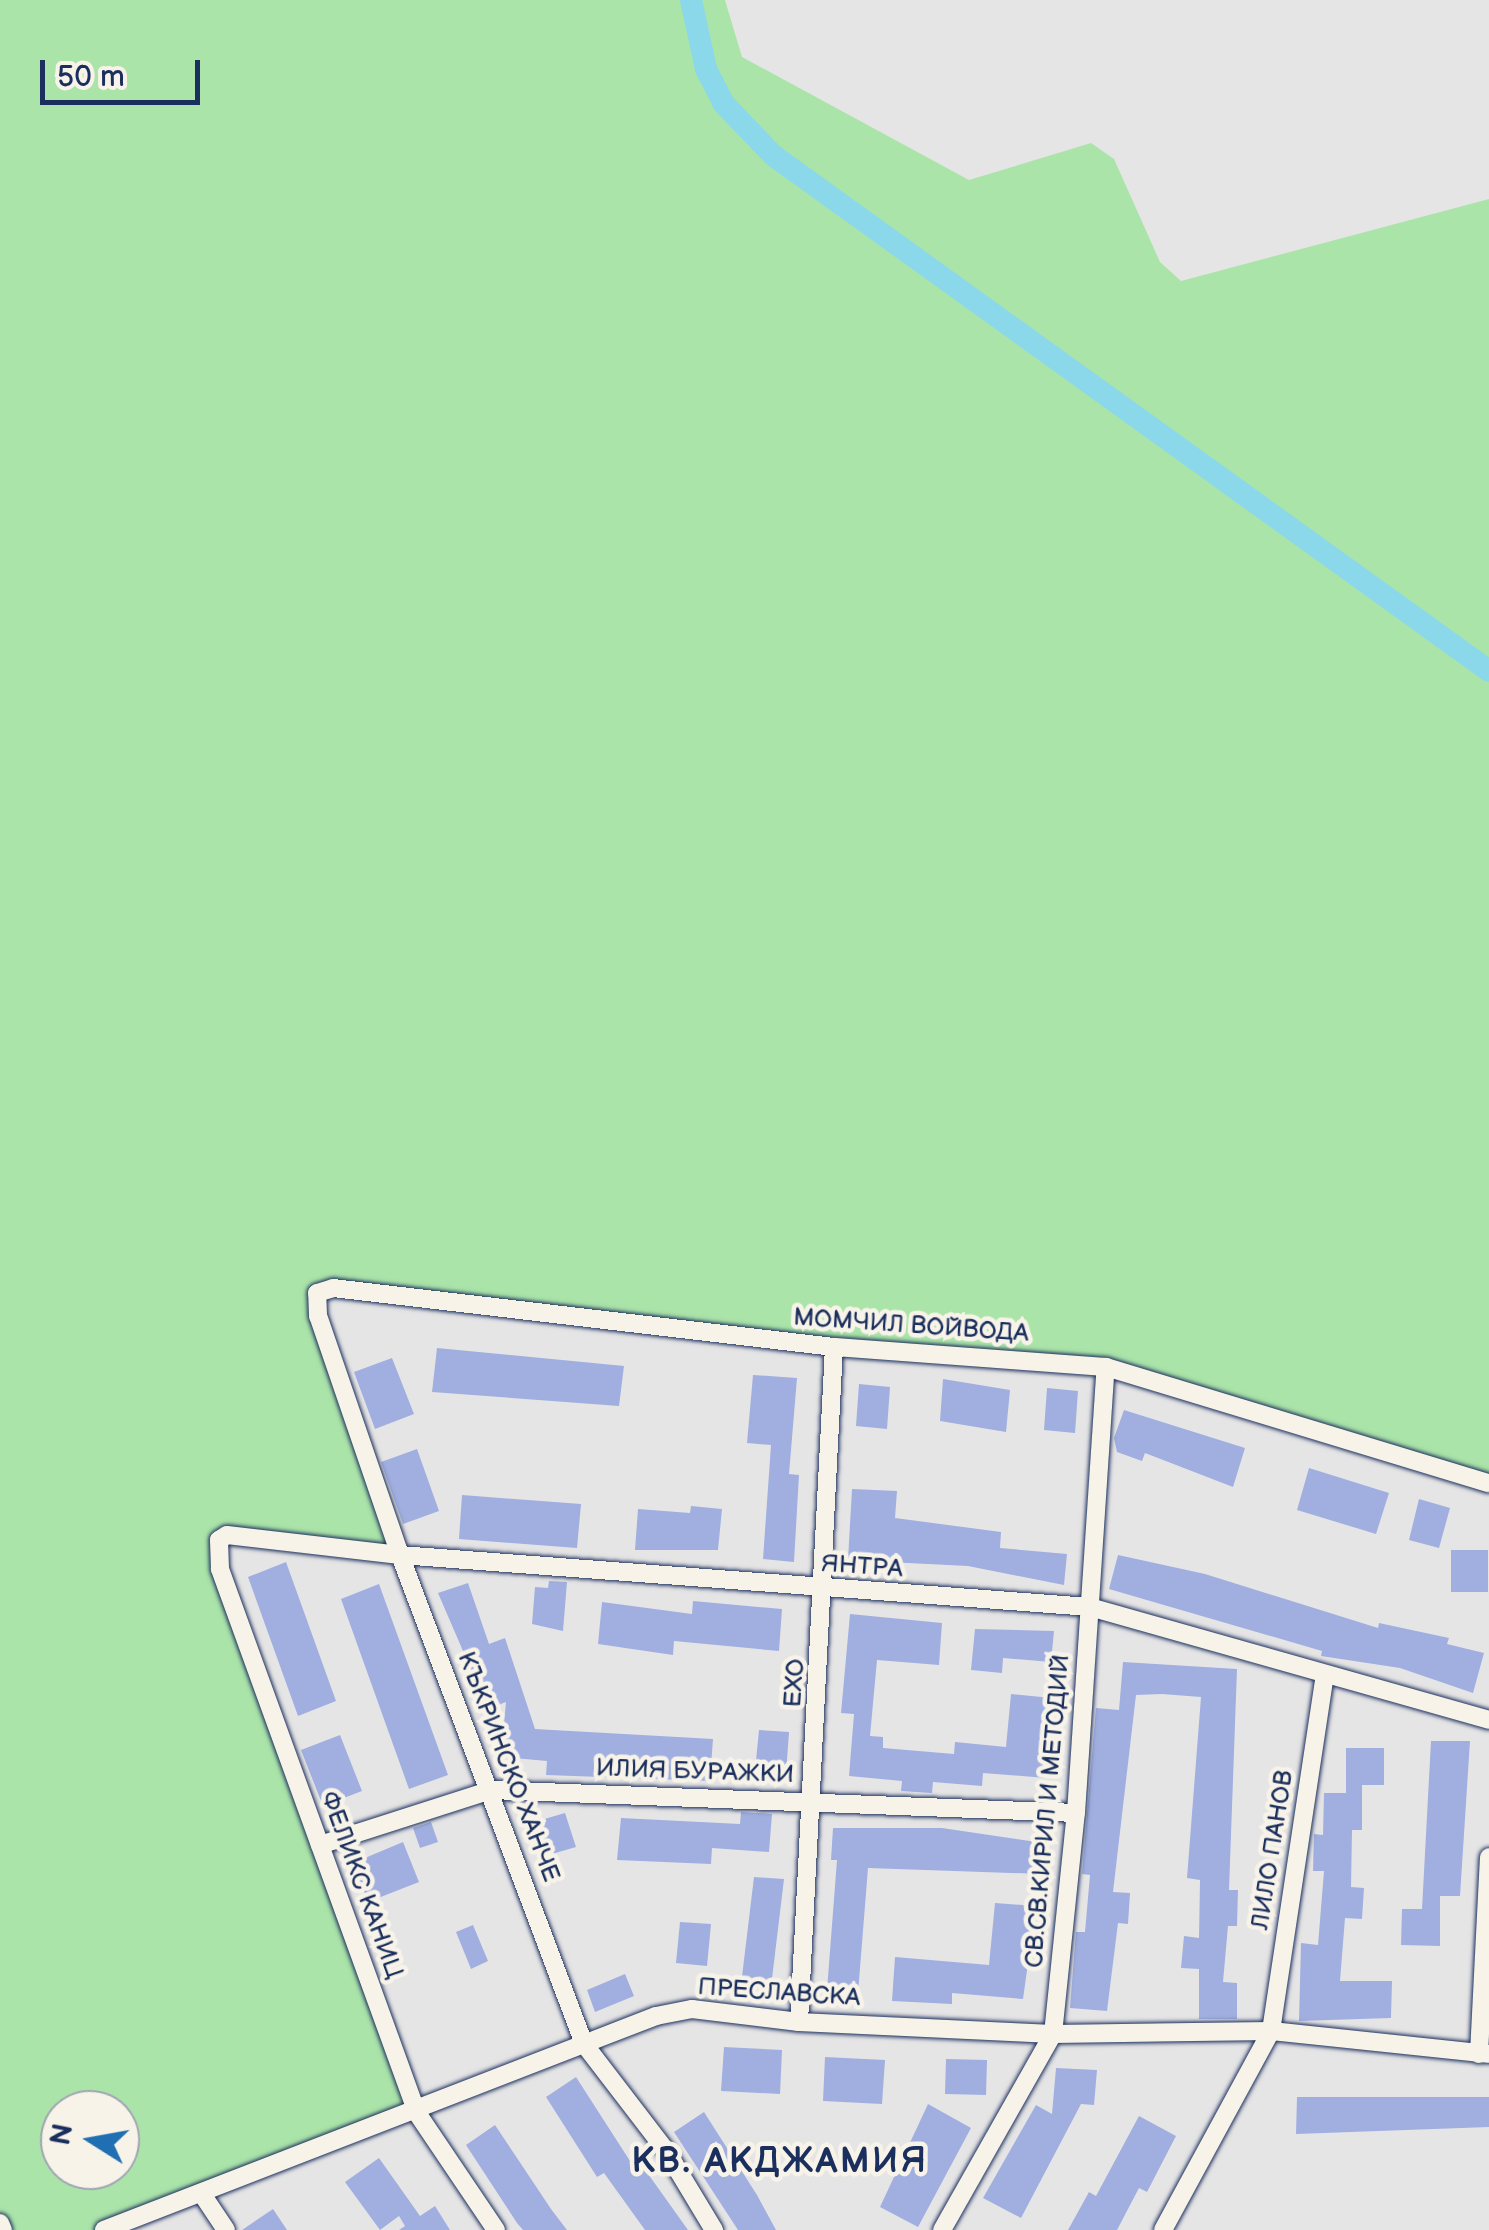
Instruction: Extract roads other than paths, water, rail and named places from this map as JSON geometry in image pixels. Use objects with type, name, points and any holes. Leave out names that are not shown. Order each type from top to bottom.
[{"type":"street","name":"МОМЧИЛ ВОЙВОДА","points":[[317,1293],[332,1288],[834,1347],[1106,1367],[1489,1484]]},
{"type":"street","name":"КЪКРИНСКО ХАНЧЕ","points":[[317,1293],[318,1316],[400,1554],[584,2044],[667,2152],[714,2230]]},
{"type":"street","name":"ЕХО","points":[[799,2022],[826,1590],[834,1347]]},
{"type":"street","name":"СВ.СВ.КИРИЛ И МЕТОДИЙ","points":[[942,2230],[1053,2034],[1076,1813],[1106,1367]]},
{"type":"street","name":"ЯНТРА","points":[[219,1540],[241,1535],[400,1554],[1090,1608],[1489,1720]]},
{"type":"street","name":"ФЕЛИКС КАНИЦ","points":[[219,1540],[220,1568],[417,2113],[496,2230]]},
{"type":"street","name":"ЛИЛО ПАНОВ","points":[[1271,2032],[1325,1675]]},
{"type":"street","name":"ИЛИЯ БУРАЖКИ","points":[[320,1844],[491,1790],[1076,1813]]},
{"type":"street","points":[[1484,2054],[1489,1857]]},
{"type":"street","name":"ПРЕСЛАВСКА","points":[[104,2230],[417,2113],[584,2044],[692,2009],[799,2022],[1053,2034],[1271,2032],[1484,2054]]},
{"type":"street","points":[[1162,2230],[1271,2032]]},
{"type":"street","points":[[202,2194],[226,2230]]},
{"type":"street","points":[[0,2223],[3,2230]]},
{"type":"waterway","points":[[691,0],[706,69],[723,103],[774,156],[1489,671]]},
{"type":"district","name":"КВ. АКДЖАМИЯ","points":[[780,2162]]}]
